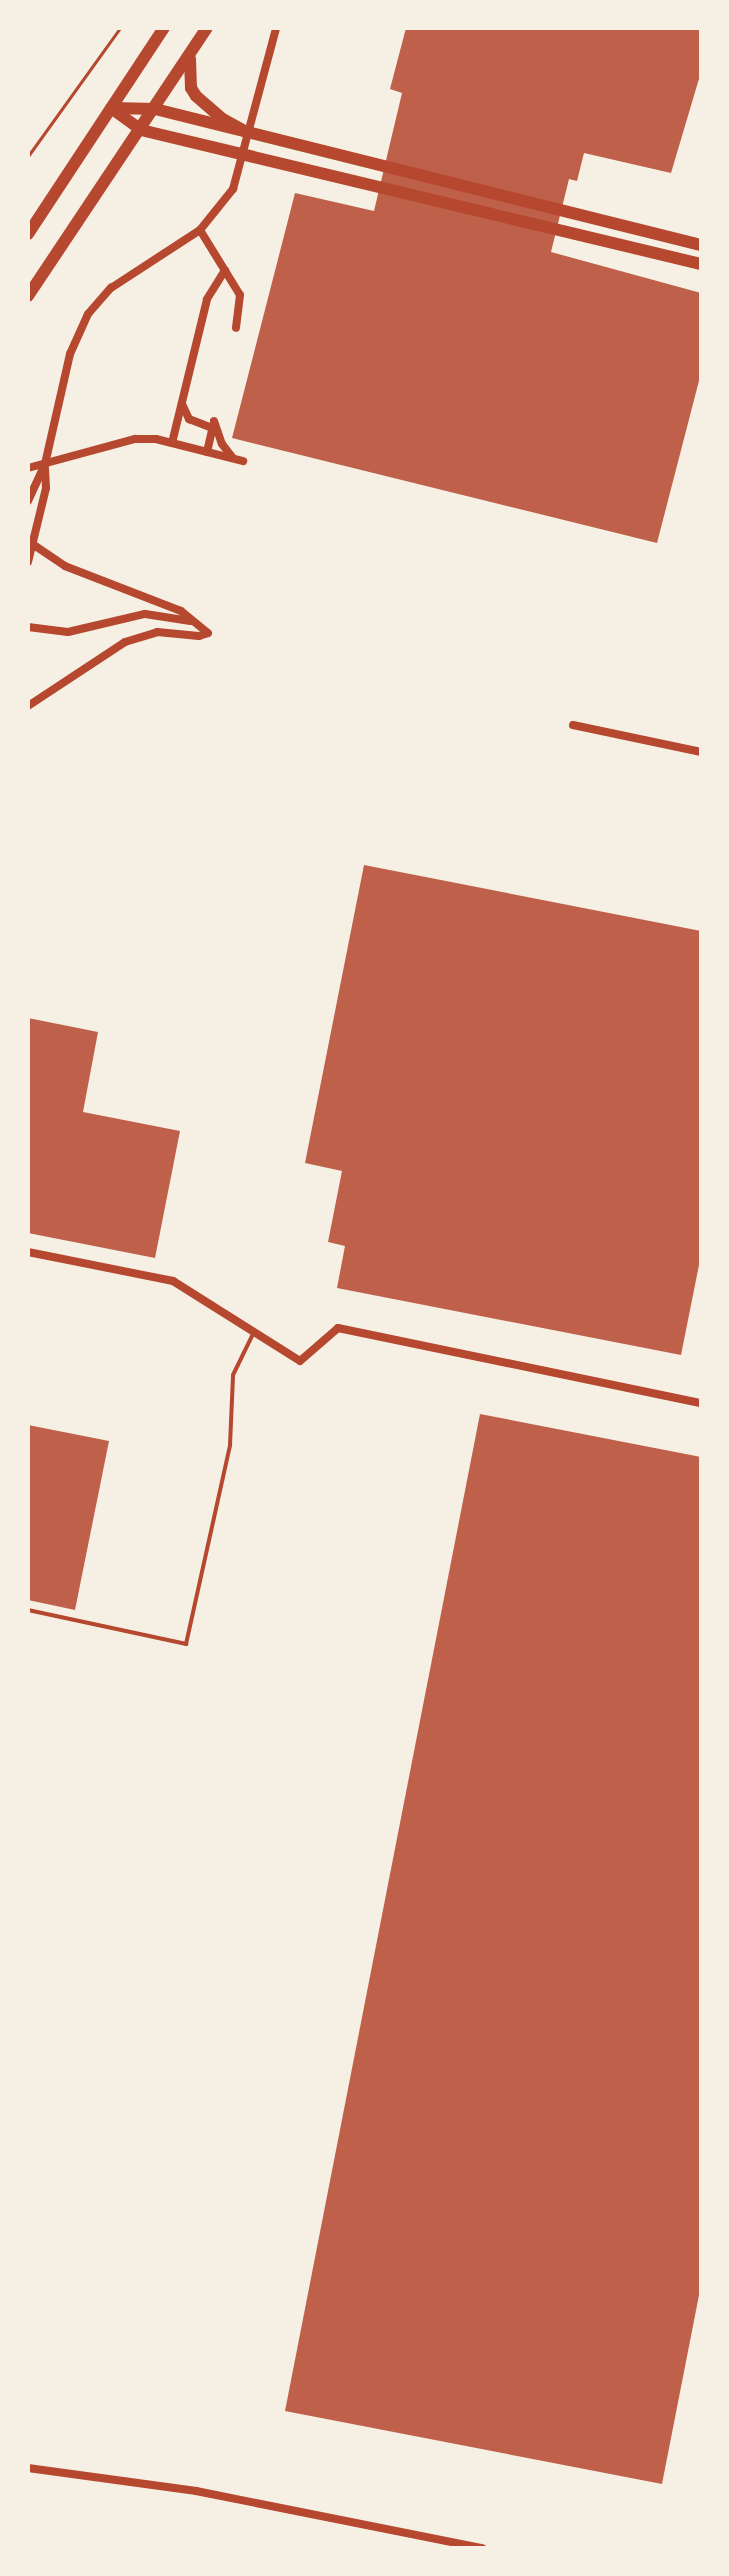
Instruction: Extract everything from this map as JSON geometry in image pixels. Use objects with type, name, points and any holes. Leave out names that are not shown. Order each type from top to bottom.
[{"type":"main road","points":[[28,234],[164,28]]},
{"type":"main road","points":[[28,296],[207,28]]},
{"type":"main road","points":[[191,55],[191,88],[196,96],[221,118],[246,132]]},
{"type":"main road","points":[[111,108],[155,109],[701,245]]},
{"type":"main road","points":[[111,108],[141,130],[701,264]]},
{"type":"street","points":[[28,501],[45,464],[70,354],[88,314],[111,288],[200,230],[225,202],[239,176],[276,28]]},
{"type":"street","points":[[200,230],[240,295],[236,328]]},
{"type":"street","points":[[172,443],[207,299],[225,270]]},
{"type":"street","points":[[182,403],[189,419],[213,425]]},
{"type":"street","points":[[28,468],[135,439],[172,443],[238,459],[222,444],[213,425]]},
{"type":"street","points":[[207,452],[213,425]]},
{"type":"street","points":[[28,562],[46,488],[45,464]]},
{"type":"street","points":[[28,706],[125,642],[157,632],[199,636],[208,633],[181,611],[65,566],[32,544]]},
{"type":"street","points":[[28,627],[68,632],[145,614],[179,618],[202,626]]},
{"type":"street","points":[[573,725],[701,752]]},
{"type":"street","points":[[28,1252],[173,1281],[300,1361],[338,1328],[701,1403]]},
{"type":"street","points":[[28,2468],[196,2491],[482,2548]]},
{"type":"lane","points":[[28,1610],[186,1644],[230,1445],[233,1375],[254,1332]]},
{"type":"path","points":[[28,156],[77,92],[120,28]]},
{"type":"building","points":[[406,28],[701,28],[701,72],[671,173],[584,153],[577,181],[569,179],[551,252],[701,293],[701,373],[657,543],[232,438],[295,193],[374,211],[402,93],[390,89]]},
{"type":"building","points":[[364,865],[701,931],[701,1255],[681,1355],[337,1288],[345,1246],[328,1242],[342,1171],[305,1163]]},
{"type":"building","points":[[28,1018],[98,1032],[83,1112],[180,1131],[155,1258],[28,1233]]},
{"type":"building","points":[[480,1414],[701,1457],[701,2285],[662,2484],[285,2411]]},
{"type":"building","points":[[28,1425],[109,1441],[75,1610],[28,1600]]}]
